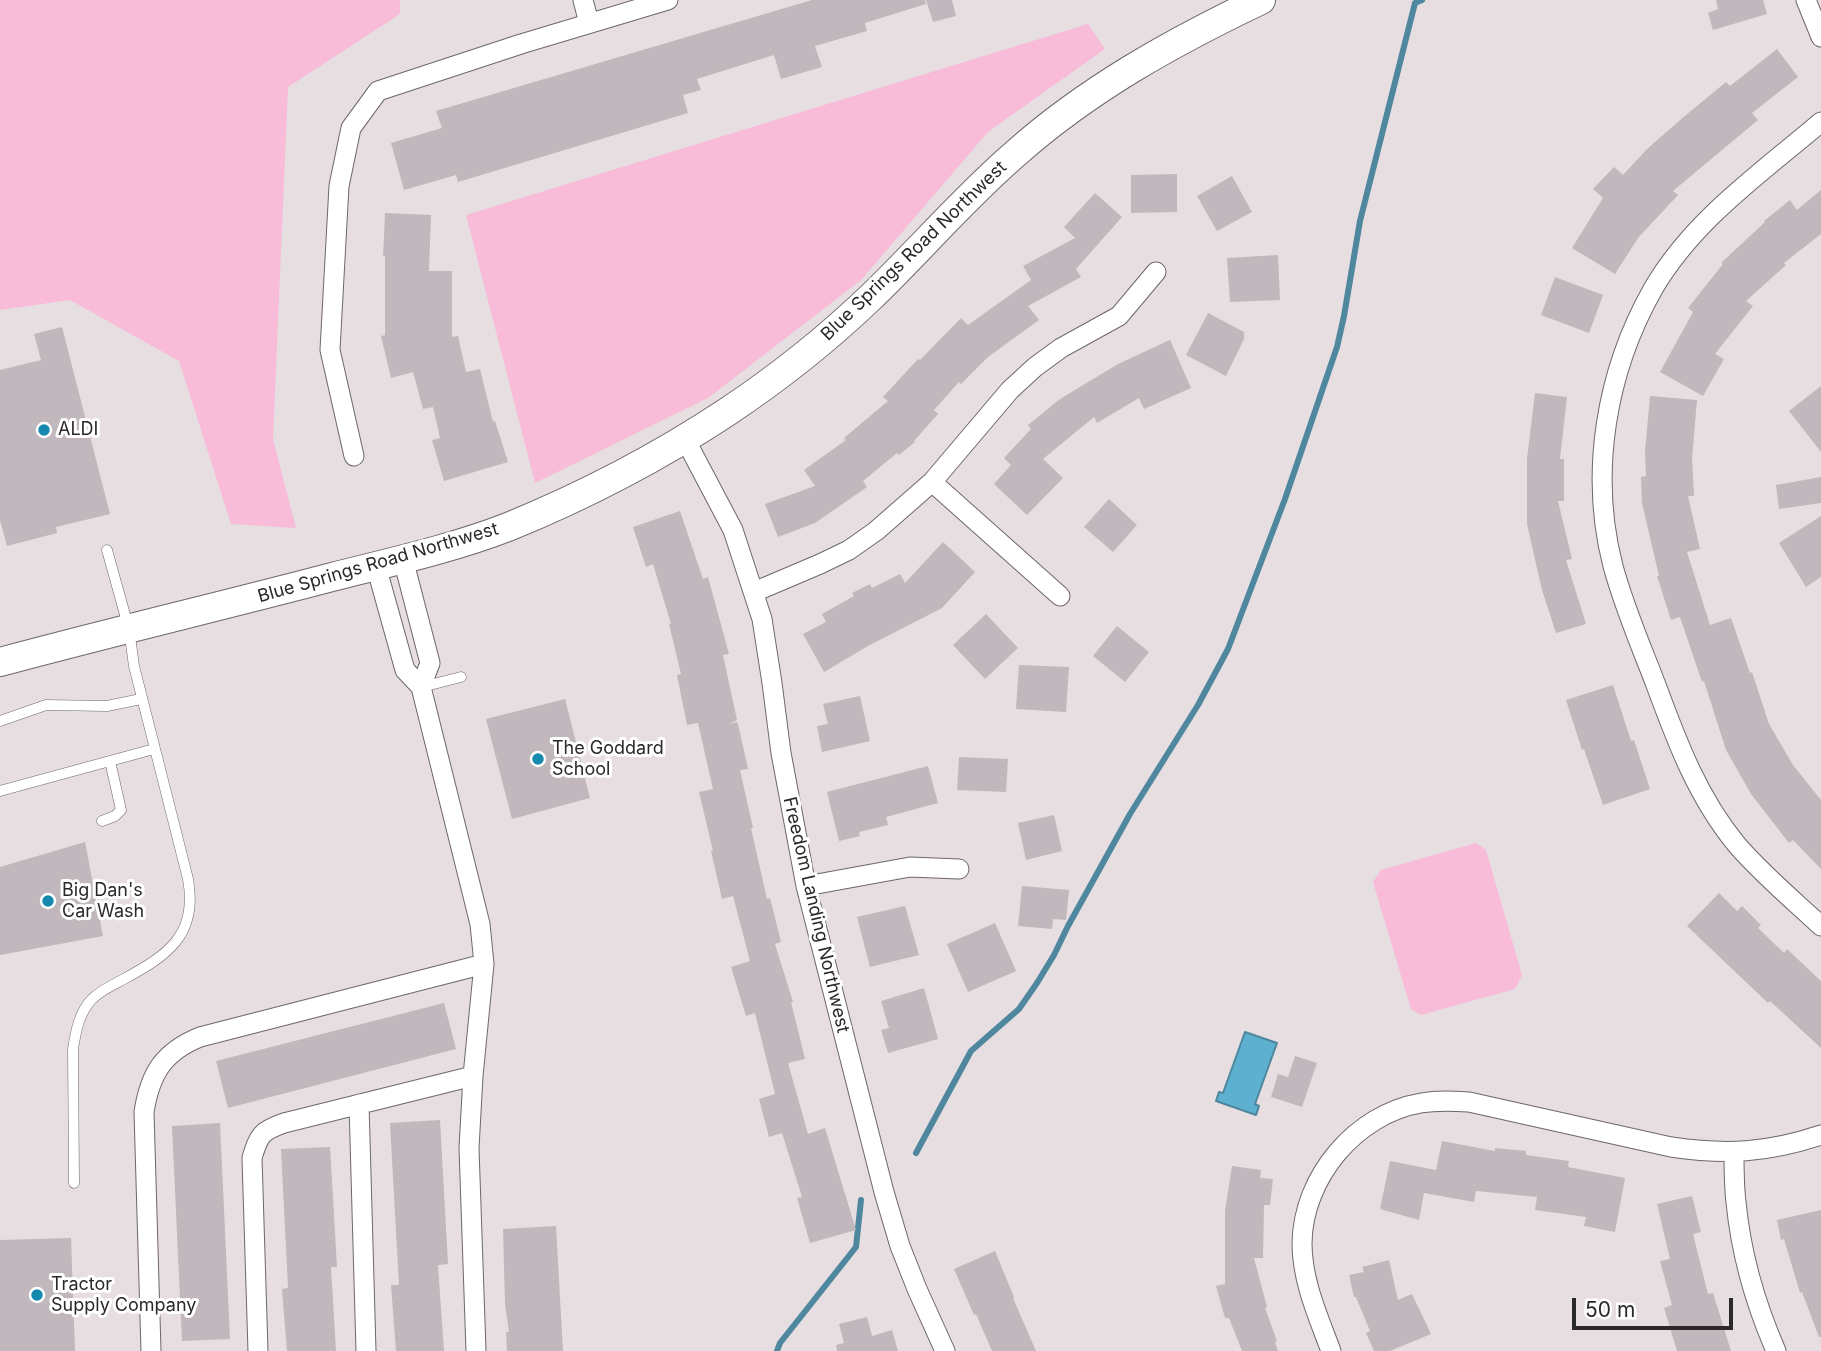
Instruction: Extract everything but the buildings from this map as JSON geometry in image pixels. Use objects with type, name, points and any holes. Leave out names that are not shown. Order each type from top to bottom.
[{"type":"street","points":[[583,0],[589,23]]},
{"type":"street","points":[[354,456],[330,350],[339,186],[351,128],[378,91],[668,0]]},
{"type":"street","name":"Blue Springs Road Northwest","points":[[0,662],[273,594],[467,541],[530,517],[635,467],[685,439],[770,382],[837,328],[980,186],[1090,94],[1196,32],[1261,0]]},
{"type":"street","points":[[1806,0],[1821,37]]},
{"type":"street","points":[[1821,122],[1719,208],[1696,231],[1653,289],[1620,361],[1610,399],[1604,438],[1603,481],[1606,525],[1613,564],[1625,605],[1680,750],[1696,783],[1737,844],[1821,926]]},
{"type":"street","points":[[754,592],[849,550],[876,531],[932,482],[1010,390],[1061,348],[1119,316],[1156,272]]},
{"type":"street","name":"Freedom Landing Northwest","points":[[685,439],[733,530],[754,592],[764,631],[781,753],[806,886],[900,1246],[945,1351]]},
{"type":"street","points":[[932,482],[1060,596]]},
{"type":"street","points":[[403,559],[430,663],[421,687]]},
{"type":"street","points":[[376,566],[405,670],[421,687],[480,924],[484,964],[469,1148],[476,1351]]},
{"type":"street","points":[[806,886],[910,867],[959,869]]},
{"type":"street","points":[[151,1351],[144,1112],[148,1091],[163,1062],[186,1043],[200,1037],[484,964]]},
{"type":"street","points":[[258,1351],[252,1158],[257,1141],[267,1129],[275,1126],[473,1076]]},
{"type":"street","points":[[1331,1351],[1310,1297],[1305,1274],[1302,1244],[1304,1219],[1311,1195],[1333,1157],[1367,1124],[1388,1113],[1419,1103],[1447,1100],[1469,1102],[1671,1147],[1705,1152],[1734,1153],[1776,1147],[1821,1135]]},
{"type":"street","points":[[359,1104],[366,1351]]},
{"type":"street","points":[[1734,1153],[1736,1201],[1746,1263],[1776,1351]]},
{"type":"lane","points":[[74,1183],[74,1049],[80,1017],[93,998],[161,957],[180,937],[188,918],[190,894],[141,699],[129,629],[107,550]]},
{"type":"lane","points":[[421,687],[461,677]]},
{"type":"lane","points":[[0,721],[46,705],[107,706],[141,699]]},
{"type":"lane","points":[[0,791],[154,749]]},
{"type":"lane","points":[[102,821],[115,816],[121,810],[110,761]]},
{"type":"shaded area","points":[[0,0],[400,0],[400,14],[288,87],[273,439],[296,528],[231,524],[179,361],[70,300],[0,310]]},
{"type":"shaded area","points":[[1088,24],[1105,49],[988,132],[861,280],[708,398],[535,483],[466,215]]},
{"type":"shaded area","points":[[1476,843],[1486,850],[1522,975],[1515,989],[1421,1015],[1411,1009],[1373,882],[1381,870]]},
{"type":"water","points":[[1245,1032],[1277,1043],[1255,1104],[1259,1106],[1256,1115],[1216,1101],[1219,1092],[1223,1093]]},
{"type":"waterway","points":[[916,1153],[971,1051],[1019,1009],[1037,983],[1130,814],[1198,705],[1228,649],[1285,499],[1337,347],[1360,221],[1415,3],[1422,0]]},
{"type":"waterway","points":[[777,1351],[780,1343],[856,1247],[861,1200]]},
{"type":"place","name":"ALDI","points":[[44,430]]},
{"type":"place","name":"The Goddard School","points":[[538,759]]},
{"type":"place","name":"Big Dan's Car Wash","points":[[48,901]]},
{"type":"place","name":"Tractor Supply Company","points":[[37,1295]]}]
